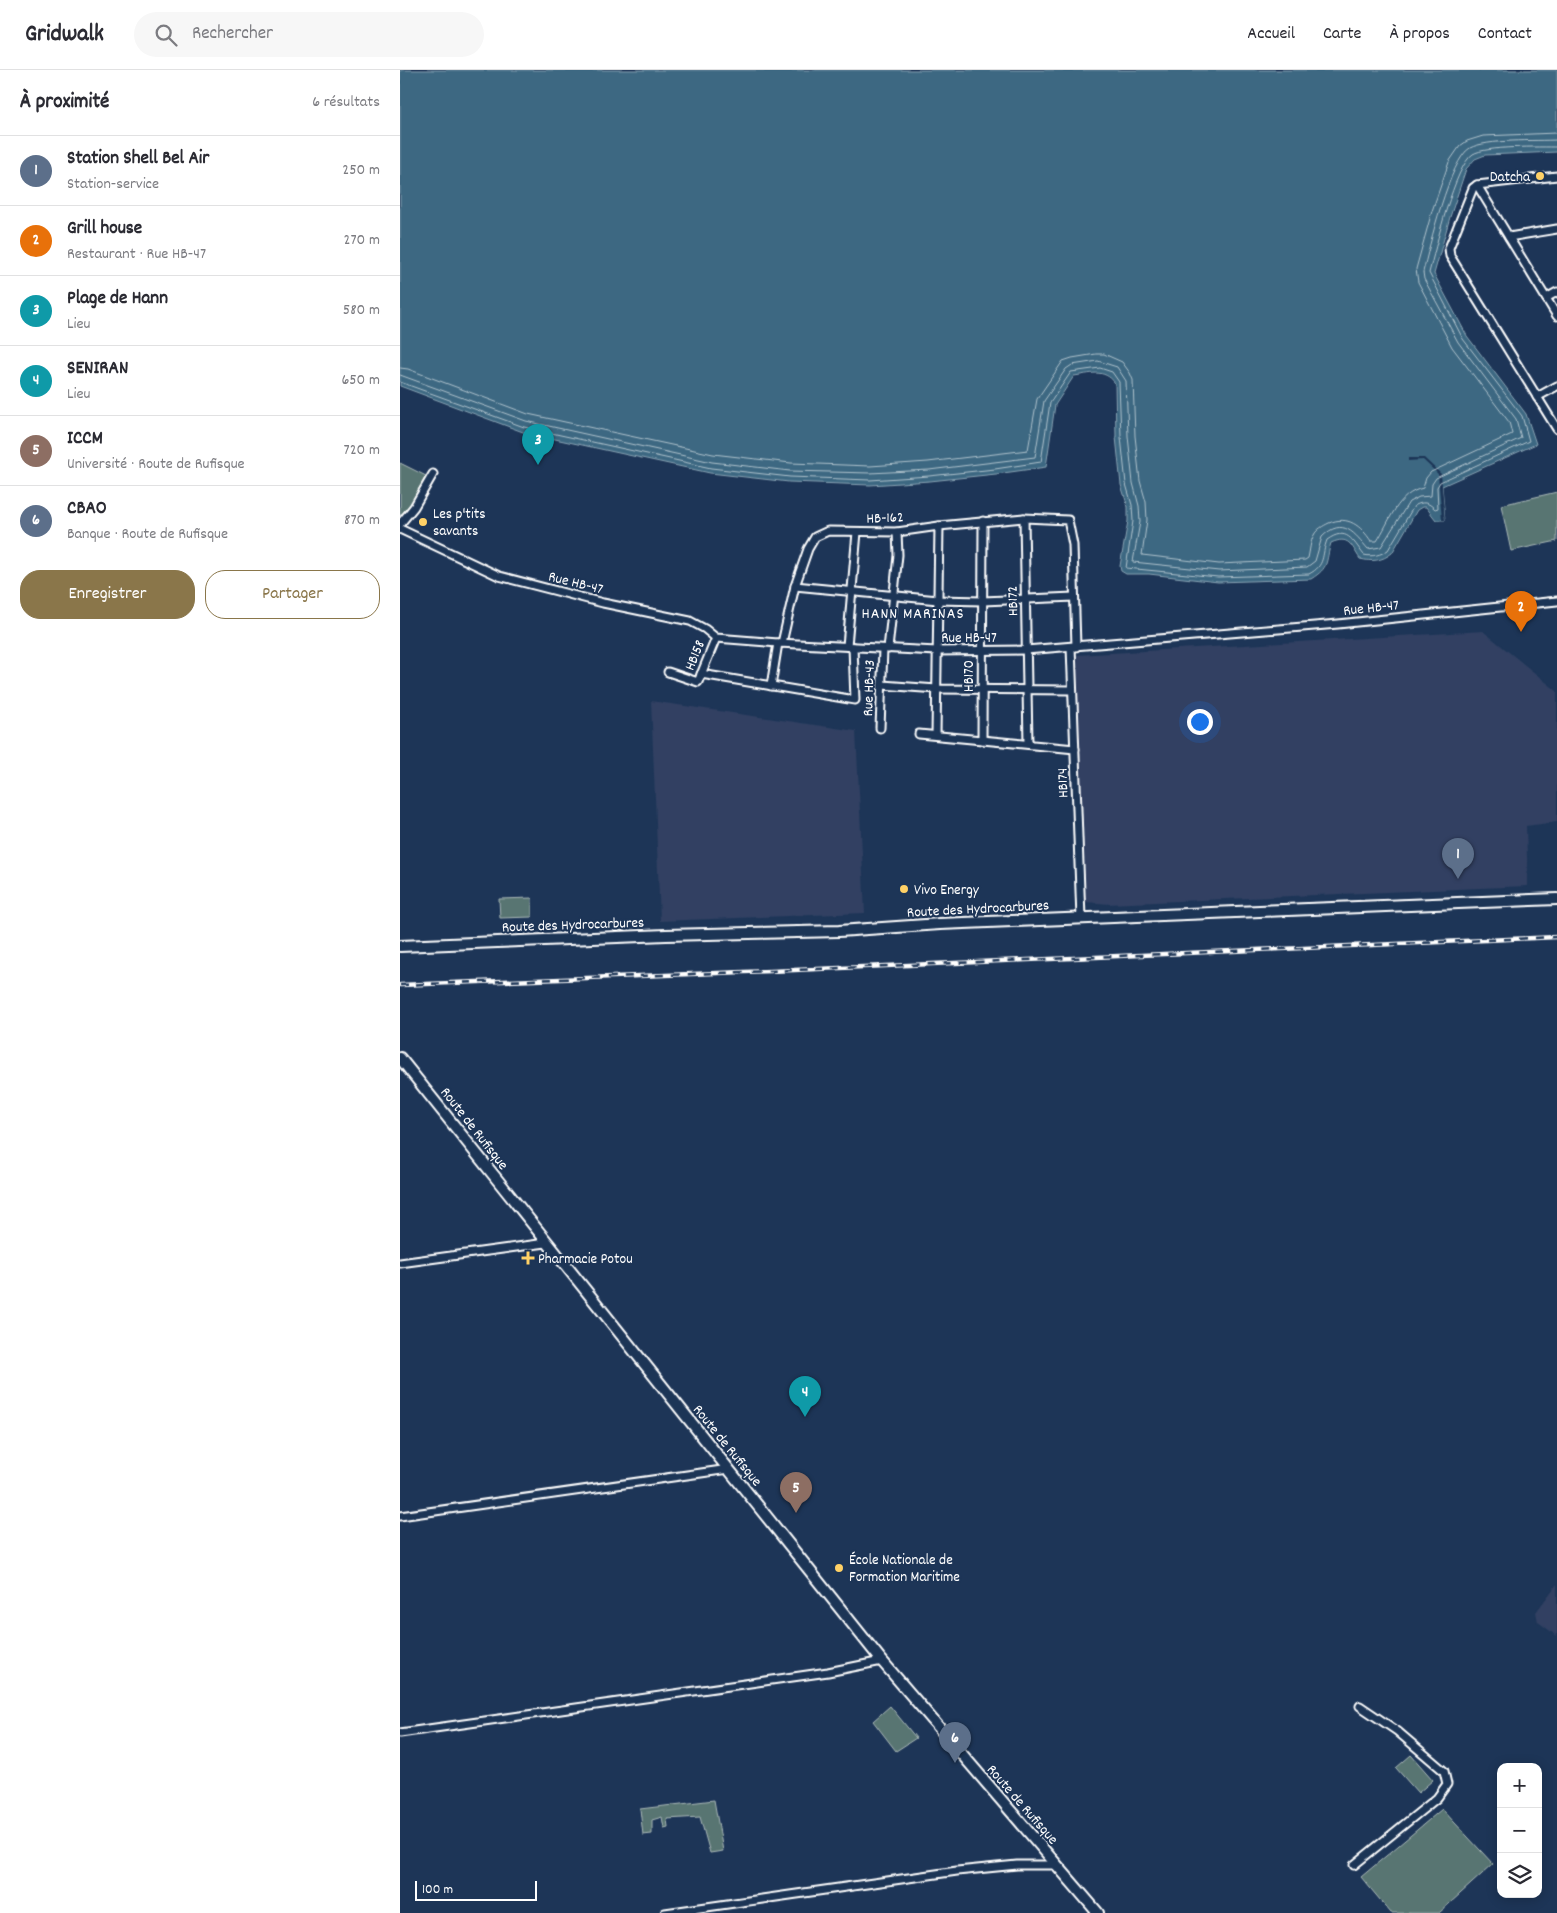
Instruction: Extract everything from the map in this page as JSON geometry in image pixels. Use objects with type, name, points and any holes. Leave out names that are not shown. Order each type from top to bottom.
[{"type":"street","points":[[1557,176],[1477,185],[1470,191],[1449,252],[1557,429]]},
{"type":"street","points":[[1477,185],[1557,316]]},
{"type":"street","points":[[1509,237],[1557,229]]},
{"type":"street","points":[[1546,298],[1557,292]]},
{"type":"street","points":[[1537,397],[1557,386]]},
{"type":"street","points":[[400,524],[414,507],[433,474]]},
{"type":"street","name":"HB-162","points":[[771,686],[780,643],[796,586],[808,549],[815,537],[828,531],[897,532],[1024,518],[1068,520]]},
{"type":"street","name":"HB172","points":[[1024,518],[1028,744]]},
{"type":"street","name":"HB174","points":[[1068,520],[1073,545],[1072,690],[1081,918]]},
{"type":"street","name":"HB170","points":[[982,740],[983,522]]},
{"type":"street","points":[[936,735],[939,526]]},
{"type":"street","name":"Rue HB-47","points":[[400,529],[499,576],[603,603],[690,621],[705,628],[716,638],[780,643],[938,651],[1026,650],[1338,624],[1557,601]]},
{"type":"street","points":[[702,674],[855,700],[850,647],[851,592],[857,532]]},
{"type":"street","name":"Rue HB-43","points":[[880,728],[886,649],[895,597],[898,555],[897,532]]},
{"type":"street","points":[[796,586],[938,600],[982,601],[1074,597]]},
{"type":"street","name":"HB158","points":[[668,672],[698,682],[716,638]]},
{"type":"street","points":[[882,685],[937,689],[1072,690]]},
{"type":"street","points":[[919,734],[1075,749]]},
{"type":"street","name":"Route des Hydrocarbures","points":[[400,946],[666,935],[822,932],[940,924],[1557,899]]},
{"type":"street","name":"Route de Rufisque","points":[[400,1058],[882,1661],[1098,1913]]},
{"type":"street","points":[[400,1263],[546,1243]]},
{"type":"street","points":[[400,1516],[729,1469]]},
{"type":"street","points":[[400,1733],[828,1672],[882,1661]]},
{"type":"street","points":[[1354,1865],[1438,1798],[1447,1784],[1444,1771],[1397,1731],[1360,1706]]},
{"type":"street","points":[[665,1913],[686,1912],[957,1871],[1017,1865],[1056,1865]]},
{"type":"shaded area","points":[[1483,631],[1557,691],[1557,822],[1526,826],[1528,886],[1109,904],[1086,902],[1077,655]]},
{"type":"shaded area","points":[[651,701],[856,731],[865,913],[660,921]]},
{"type":"shaded area","points":[[1557,1584],[1557,1636],[1538,1622],[1536,1612]]},
{"type":"green space","points":[[400,463],[426,476],[408,509],[400,515]]},
{"type":"green space","points":[[1557,492],[1557,541],[1511,551],[1501,505]]},
{"type":"green space","points":[[532,898],[532,917],[500,918],[499,899]]},
{"type":"green space","points":[[890,1706],[916,1738],[896,1751],[873,1721]]},
{"type":"green space","points":[[1411,1755],[1433,1780],[1418,1793],[1396,1768]]},
{"type":"green space","points":[[714,1800],[723,1851],[710,1853],[700,1817],[667,1819],[668,1827],[664,1828],[662,1817],[652,1820],[652,1834],[643,1835],[640,1809]]},
{"type":"green space","points":[[1442,1809],[1493,1864],[1439,1913],[1391,1913],[1361,1877]]},
{"type":"water","points":[[400,70],[1557,70],[1557,152],[1485,155],[1475,159],[1466,169],[1434,274],[1467,336],[1526,414],[1536,444],[1442,486],[1445,520],[1436,520],[1426,507],[1417,510],[1392,553],[1384,558],[1373,561],[1360,559],[1352,546],[1342,540],[1331,543],[1324,568],[1311,579],[1218,582],[1149,574],[1126,574],[1121,571],[1120,566],[1128,521],[1128,507],[1121,485],[1116,437],[1115,383],[1106,375],[1091,373],[1074,376],[1055,405],[1046,467],[930,481],[870,485],[789,482],[710,473],[523,432],[400,386]]},
{"type":"pier","points":[[1408,458],[1424,458],[1441,474],[1445,520],[1442,520],[1438,474],[1423,460],[1408,461]]},
{"type":"railway","points":[[400,985],[1557,937]]},
{"type":"place","name":"Datcha","points":[[1540,176]]},
{"type":"place","name":"Plage de Hann","points":[[538,465]]},
{"type":"place","name":"Les p'tits savants","points":[[423,522]]},
{"type":"place","name":"Grill house","points":[[1521,632]]},
{"type":"place","name":"Station Shell Bel Air","points":[[1458,879]]},
{"type":"place","name":"Vivo Energy","points":[[904,889]]},
{"type":"place","name":"Pharmacie Potou","points":[[528,1258]]},
{"type":"place","name":"SENIRAN","points":[[805,1417]]},
{"type":"place","name":"ICCM","points":[[796,1513]]},
{"type":"place","name":"École Nationale de Formation Maritime","points":[[839,1568]]},
{"type":"place","name":"CBAO","points":[[955,1763]]},
{"type":"district","name":"HANN MARINAS","points":[[913,612]]}]
